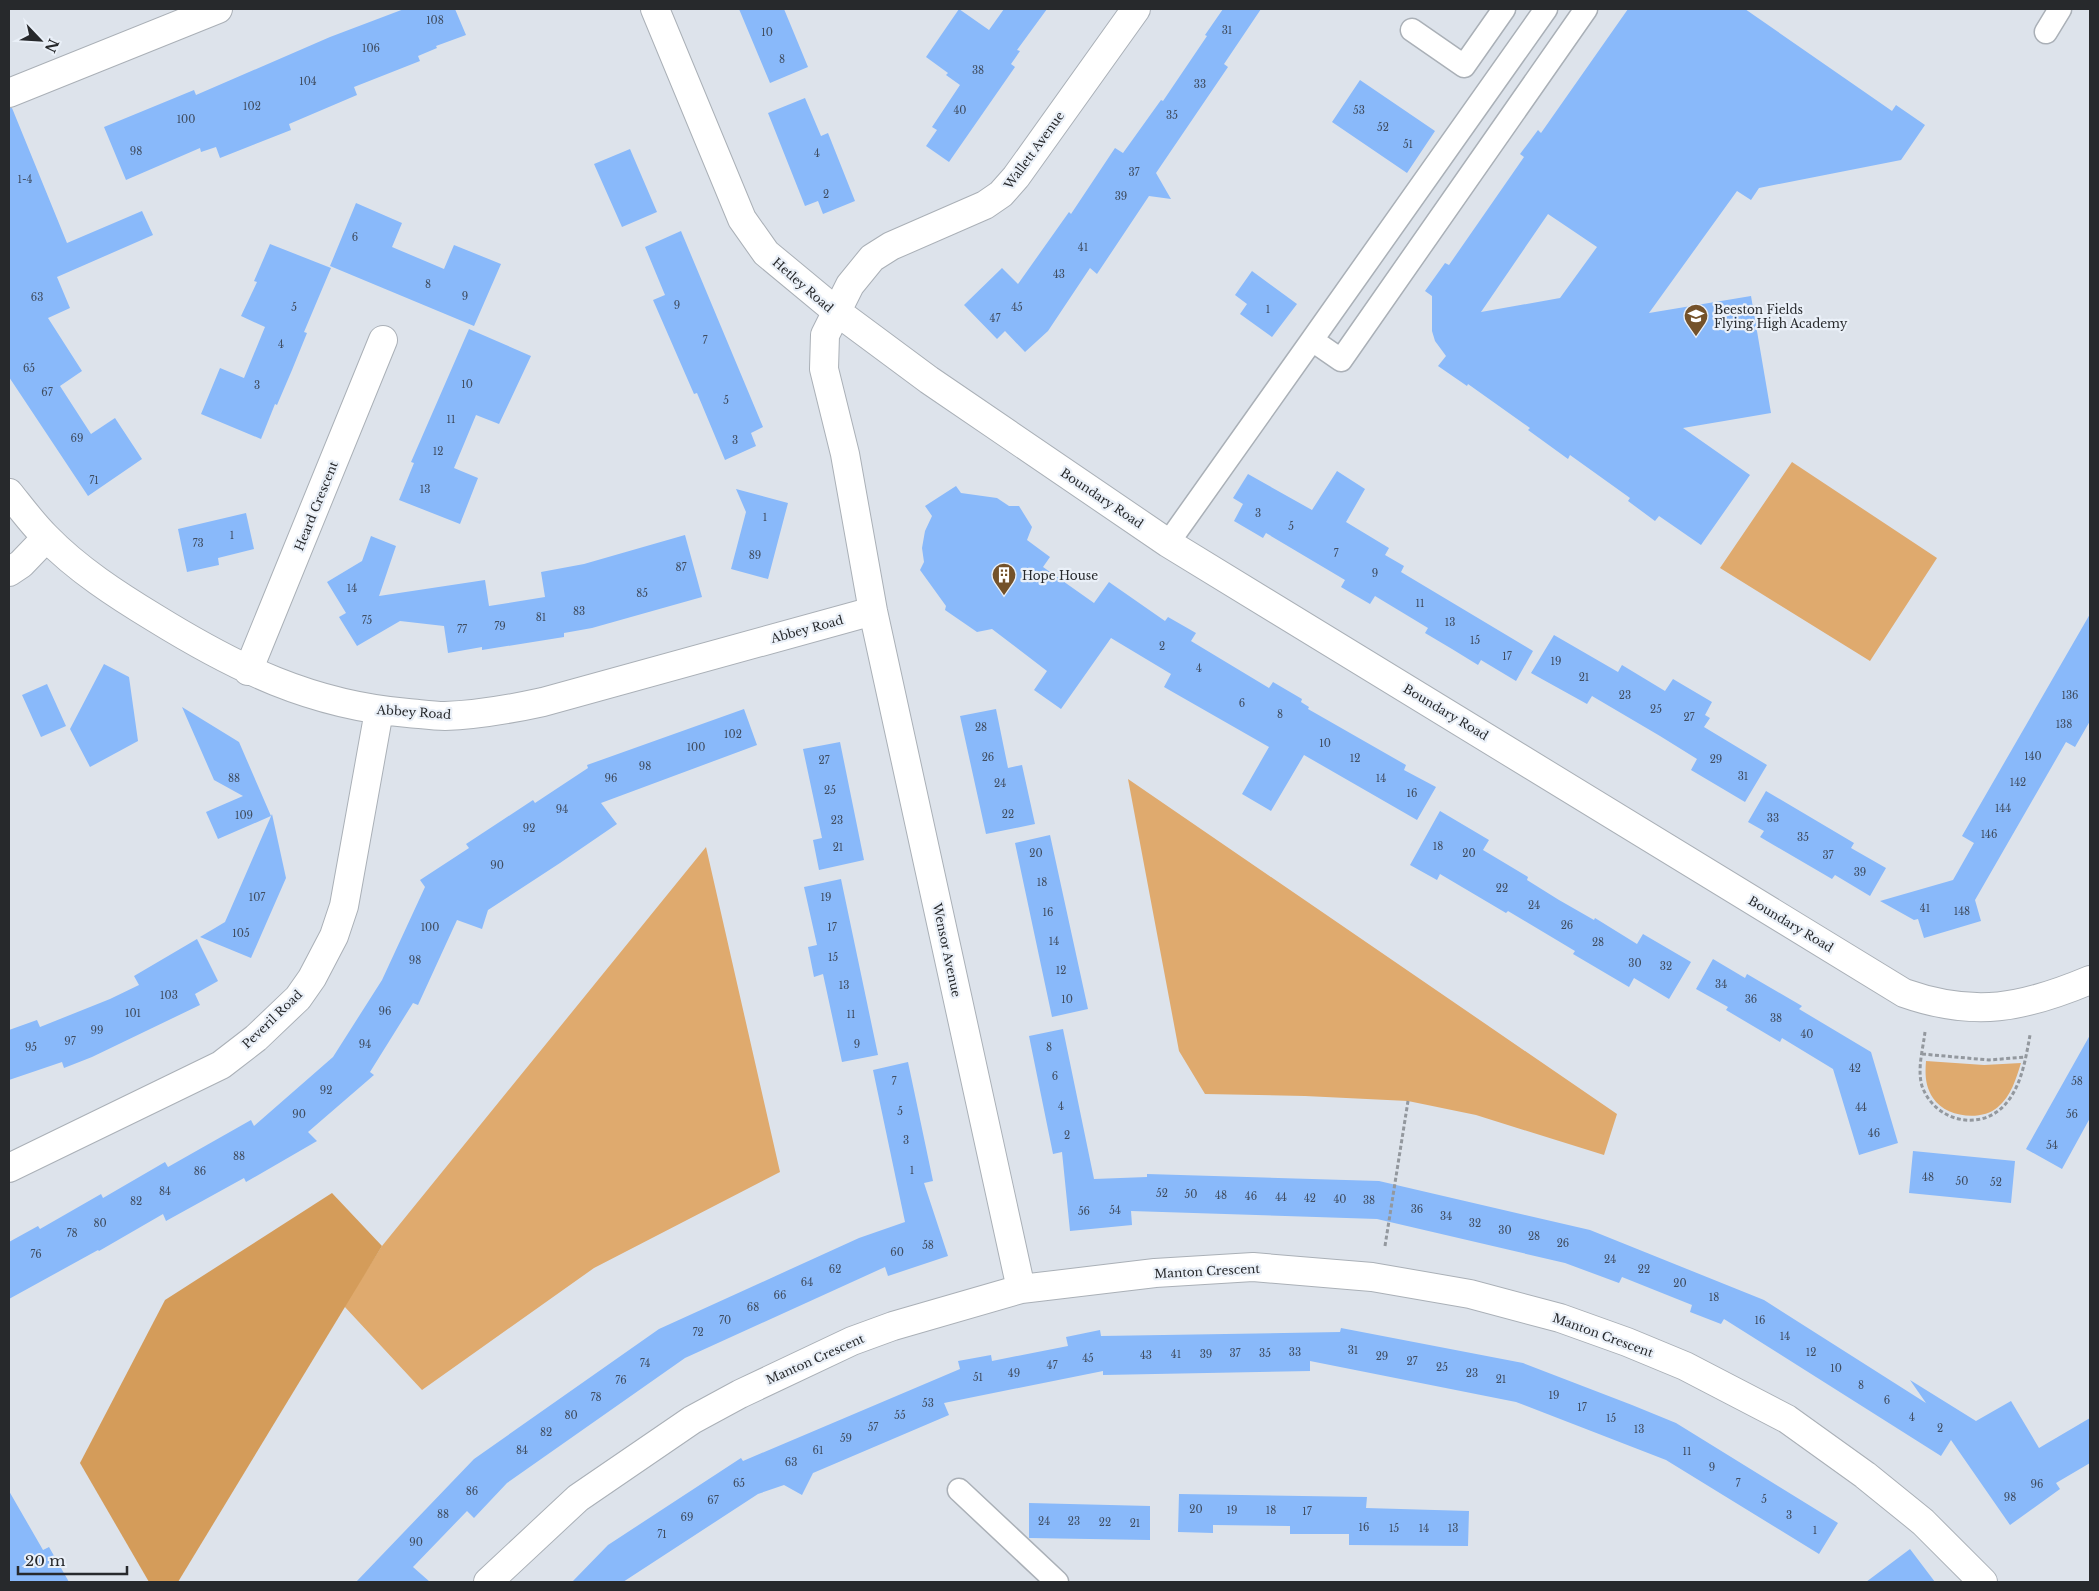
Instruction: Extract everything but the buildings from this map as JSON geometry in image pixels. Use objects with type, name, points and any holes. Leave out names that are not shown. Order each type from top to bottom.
[{"type":"street","points":[[9,93],[218,9]]},
{"type":"street","name":"Hetley Road","points":[[655,9],[742,219],[766,253],[836,311],[824,335],[824,369],[844,454],[873,611]]},
{"type":"street","name":"Wallett Avenue","points":[[836,311],[850,285],[872,258],[892,246],[985,205],[1001,194],[1016,177],[1136,9]]},
{"type":"street","name":"Boundary Road","points":[[836,311],[928,380],[1168,543],[1896,988],[1929,1002],[1961,1008],[1988,1008],[2016,1005],[2052,996],[2090,980]]},
{"type":"street","name":"Heard Crescent","points":[[248,671],[383,340]]},
{"type":"street","name":"Abbey Road","points":[[9,493],[46,538],[122,598],[192,641],[248,671],[309,695],[378,711],[444,716],[505,710],[543,702],[873,611]]},
{"type":"street","points":[[9,572],[21,564],[46,538]]},
{"type":"street","name":"Wensor Avenue","points":[[873,611],[1021,1289]]},
{"type":"street","name":"Peveril Road","points":[[9,1168],[221,1065],[256,1038],[298,998],[312,978],[334,936],[344,906],[378,711]]},
{"type":"street","name":"Manton Crescent","points":[[488,1582],[578,1498],[692,1420],[740,1394],[852,1341],[893,1326],[1021,1289],[1155,1273],[1254,1267],[1380,1278],[1470,1294],[1560,1318],[1627,1342],[1685,1366],[1743,1394],[1787,1419],[1865,1475],[1923,1522],[1983,1582]]},
{"type":"lane","points":[[1412,30],[1464,66],[1504,9]]},
{"type":"lane","points":[[1168,543],[1546,9]]},
{"type":"lane","points":[[1312,340],[1342,360],[1586,9]]},
{"type":"lane","points":[[2046,32],[2060,9]]},
{"type":"lane","points":[[959,1490],[1057,1582]]},
{"type":"path","points":[[1929,1002],[1920,1071],[1922,1085],[1929,1099],[1936,1107],[1949,1115],[1963,1120],[1979,1120],[1988,1118],[1998,1112],[2009,1100],[2017,1085],[2026,1057],[2037,999]]},
{"type":"path","points":[[1922,1054],[1989,1060],[2026,1057]]},
{"type":"path","points":[[1380,1278],[1408,1102]]},
{"type":"shaded area","points":[[1792,462],[1937,558],[1870,661],[1720,568]]},
{"type":"shaded area","points":[[1128,779],[1617,1114],[1604,1155],[1476,1115],[1408,1101],[1205,1094],[1179,1051]]},
{"type":"shaded area","points":[[706,847],[780,1172],[594,1268],[422,1390],[344,1306],[382,1246]]},
{"type":"shaded area","points":[[1926,1061],[1984,1065],[2021,1063],[2012,1087],[2003,1103],[1991,1112],[1973,1116],[1946,1110],[1933,1098],[1927,1084]]},
{"type":"shaded area","points":[[332,1193],[382,1246],[178,1582],[149,1582],[80,1463],[165,1300]]},
{"type":"place","name":"Beeston Fields Flying High Academy","points":[[1696,337]]},
{"type":"place","name":"Hope House","points":[[1004,596]]}]
